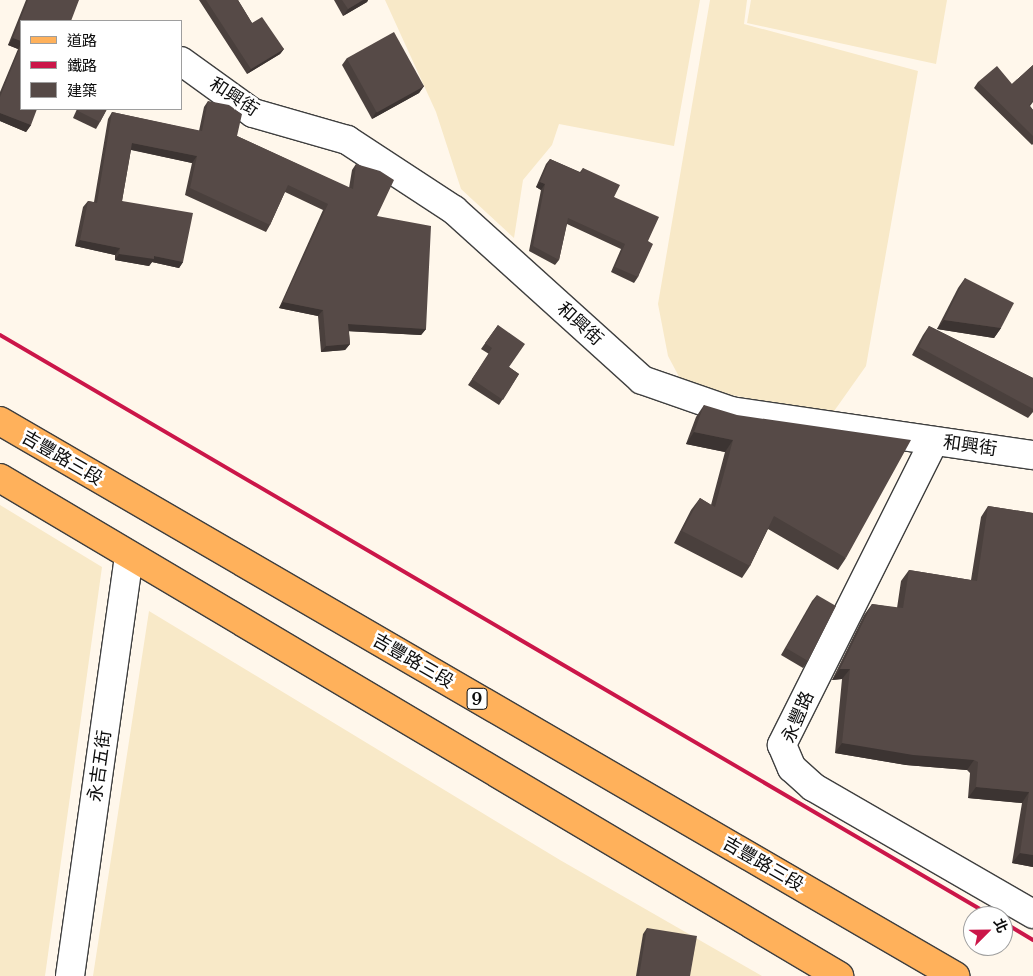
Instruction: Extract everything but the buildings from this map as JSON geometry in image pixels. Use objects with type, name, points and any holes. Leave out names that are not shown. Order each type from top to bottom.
[{"type":"main road","name":"吉豐路三段","points":[[0,421],[955,976]]},
{"type":"main road","points":[[0,478],[129,557],[839,976]]},
{"type":"street","name":"和興街","points":[[182,62],[253,113],[347,140],[454,210],[642,380],[731,411],[1033,455]]},
{"type":"street","name":"永豐路","points":[[934,441],[782,745],[792,768],[813,787],[1033,914]]},
{"type":"street","name":"永吉五街","points":[[70,976],[129,557]]},
{"type":"shaded area","points":[[385,0],[700,0],[674,146],[559,124],[552,145],[523,180],[514,238],[461,189],[436,112]]},
{"type":"shaded area","points":[[710,0],[747,0],[744,24],[918,71],[866,366],[832,414],[684,386],[668,356],[658,304]]},
{"type":"shaded area","points":[[751,0],[947,0],[936,64],[747,23]]},
{"type":"shaded area","points":[[0,505],[102,567],[45,976],[0,976]]},
{"type":"shaded area","points":[[149,611],[560,860],[762,976],[93,976]]},
{"type":"railway","points":[[0,335],[975,906]]},
{"type":"railway","points":[[1013,928],[1033,940]]}]
